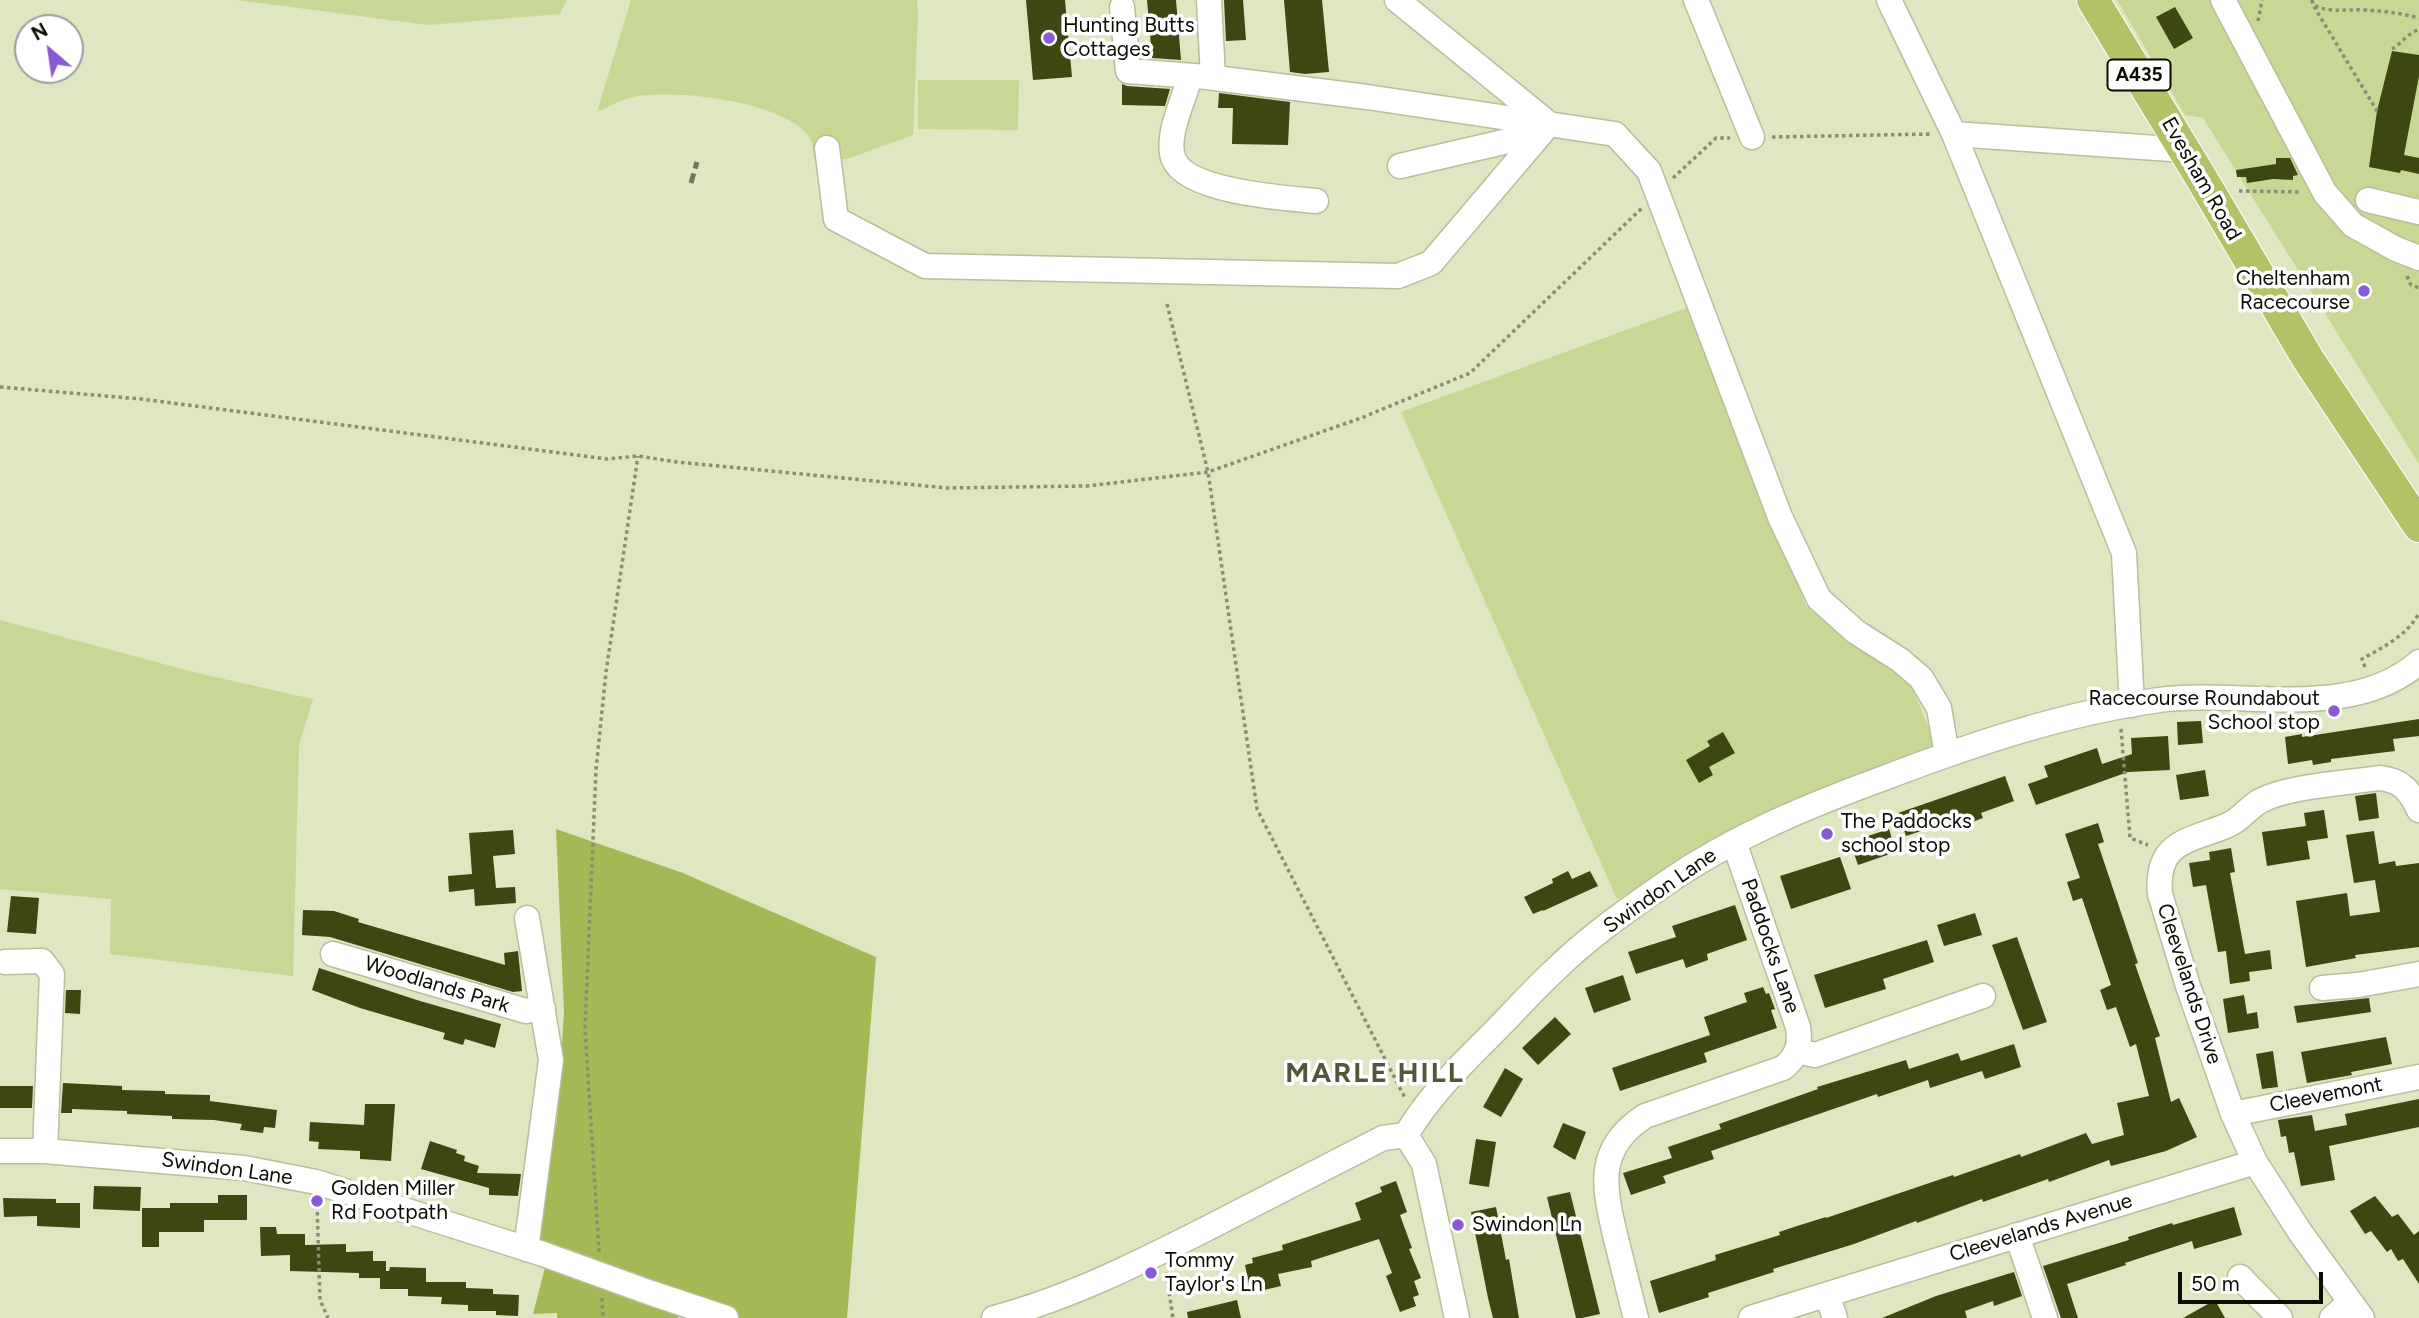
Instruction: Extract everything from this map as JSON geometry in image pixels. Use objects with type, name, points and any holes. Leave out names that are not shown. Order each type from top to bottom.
[{"type":"main road","name":"Evesham Road","points":[[2093,0],[2308,359],[2410,504]]},
{"type":"main road","name":"A435","points":[[2410,504],[2419,526]]},
{"type":"street","points":[[1209,0],[1202,77],[1175,122],[1172,142],[1174,160],[1187,173],[1205,184],[1272,197],[1316,201]]},
{"type":"street","points":[[1397,0],[1549,124]]},
{"type":"street","points":[[1696,0],[1752,137]]},
{"type":"street","points":[[1889,0],[1954,134],[2124,553],[2125,706]]},
{"type":"street","points":[[2224,0],[2249,24]]},
{"type":"street","points":[[2245,0],[2249,24],[2325,193],[2353,225],[2414,256]]},
{"type":"street","points":[[1122,7],[1128,71],[1202,77],[1392,100],[1615,134],[1649,171],[1780,517],[1819,598],[1856,632],[1900,660],[1921,678],[1939,708],[1947,755]]},
{"type":"street","points":[[827,148],[836,219],[925,267],[1398,276],[1431,263],[1549,124]]},
{"type":"street","points":[[1400,166],[1525,137],[1549,124]]},
{"type":"street","points":[[1954,134],[2185,150]]},
{"type":"street","points":[[2368,200],[2419,212]]},
{"type":"street","name":"Swindon Lane","points":[[1411,1127],[1436,1091],[1556,969],[1611,923],[1669,881],[1734,842],[1861,786],[1947,755],[2075,716],[2189,697],[2291,699],[2350,694],[2381,685],[2419,662]]},
{"type":"street","points":[[2169,853],[2185,840],[2230,825],[2260,800],[2281,793],[2379,778],[2389,779],[2412,793],[2419,810]]},
{"type":"street","name":"Paddocks Lane","points":[[1734,842],[1798,1027],[1797,1051]]},
{"type":"street","name":"Cleevelands Drive","points":[[2169,853],[2160,873],[2160,894],[2188,986],[2233,1114],[2255,1162],[2348,1313]]},
{"type":"street","points":[[527,918],[551,1060],[534,1252]]},
{"type":"street","name":"Woodlands Park","points":[[333,954],[526,1011],[543,1008]]},
{"type":"street","points":[[5,962],[42,961],[51,974],[45,1151]]},
{"type":"street","points":[[2322,988],[2358,985],[2419,974]]},
{"type":"street","points":[[1636,1318],[1606,1196],[1606,1168],[1616,1142],[1634,1123],[1645,1116],[1783,1068],[1797,1051],[1815,1055],[1983,996]]},
{"type":"street","name":"Cleevemont","points":[[2233,1114],[2419,1077]]},
{"type":"street","points":[[994,1318],[1075,1292],[1411,1127],[1424,1164],[1457,1318]]},
{"type":"street","name":"Swindon Lane","points":[[0,1151],[45,1151],[244,1168],[317,1182],[726,1318]]},
{"type":"street","name":"Cleevelands Avenue","points":[[1751,1318],[1831,1307],[2017,1235],[2255,1162]]},
{"type":"street","points":[[2017,1235],[2045,1318]]},
{"type":"street","points":[[2240,1277],[2280,1318]]},
{"type":"path","points":[[2249,24],[2262,0]]},
{"type":"path","points":[[2314,2],[2329,12],[2361,10],[2419,18]]},
{"type":"path","points":[[2314,2],[2376,111]]},
{"type":"path","points":[[2392,49],[2419,30]]},
{"type":"path","points":[[0,387],[141,399],[607,459],[638,456],[947,488],[1087,486],[1208,472],[1348,423],[1470,373],[1716,138],[1954,134]]},
{"type":"path","points":[[2414,256],[2404,270],[2411,285],[2419,288]]},
{"type":"path","points":[[1167,304],[1208,472],[1257,809],[1411,1127]]},
{"type":"path","points":[[599,1263],[585,1028],[596,783],[606,672],[638,456]]},
{"type":"path","points":[[2125,706],[2130,838],[2169,853]]},
{"type":"path","points":[[317,1182],[320,1300],[328,1318]]},
{"type":"path","points":[[1163,1250],[1172,1318]]},
{"type":"path","points":[[601,1290],[603,1318]]},
{"type":"green space","points":[[237,0],[567,0],[560,14],[428,25]]},
{"type":"green space","points":[[631,0],[917,0],[913,135],[847,159],[815,160],[808,135],[794,123],[751,105],[699,96],[651,95],[628,98],[597,112]]},
{"type":"green space","name":"Cheltenham Racecourse","points":[[2117,0],[2419,0],[2419,464],[2203,118],[2185,115]]},
{"type":"green space","points":[[918,80],[1019,80],[1018,130],[918,129]]},
{"type":"green space","points":[[1700,303],[1806,606],[1909,680],[1936,745],[1617,899],[1401,412]]},
{"type":"green space","points":[[0,620],[197,673],[313,699],[299,745],[293,976],[110,954],[111,899],[0,889]]},
{"type":"green space","points":[[556,829],[683,873],[876,957],[847,1318],[726,1318],[679,1304],[678,1318],[557,1318],[557,1313],[533,1314],[548,1256],[536,1236],[557,1120],[564,1012]]},
{"type":"building","name":"Hunting Butts Cottages","points":[[1026,0],[1065,0],[1072,77],[1033,80]]},
{"type":"building","name":"Hunting Butts Cottages","points":[[1147,0],[1176,0],[1181,60],[1152,58]]},
{"type":"building","points":[[1224,0],[1243,0],[1246,40],[1226,41]]},
{"type":"building","points":[[1284,0],[1322,0],[1329,72],[1290,72]]},
{"type":"building","points":[[2175,7],[2193,38],[2174,49],[2156,17]]},
{"type":"building","points":[[2392,51],[2419,55],[2419,76],[2404,155],[2419,158],[2419,174],[2369,167],[2377,111]]},
{"type":"building","points":[[1122,84],[1170,89],[1165,106],[1122,105]]},
{"type":"building","points":[[1219,93],[1290,102],[1288,145],[1232,144],[1233,108],[1218,108]]},
{"type":"building","points":[[2276,158],[2290,158],[2298,175],[2293,176],[2293,180],[2273,179],[2247,183],[2246,177],[2237,177],[2236,170],[2276,164]]},
{"type":"building","points":[[2419,719],[2419,736],[2393,739],[2395,751],[2331,759],[2331,762],[2313,765],[2312,760],[2288,764],[2285,737],[2302,734],[2302,737]]},
{"type":"building","points":[[2201,721],[2203,743],[2178,745],[2177,722]]},
{"type":"building","points":[[1723,732],[1735,753],[1709,767],[1713,775],[1699,783],[1686,760],[1710,746],[1707,741]]},
{"type":"building","points":[[2168,736],[2170,770],[2128,772],[2036,805],[2028,784],[2048,777],[2044,766],[2097,748],[2102,764],[2132,754],[2131,738]]},
{"type":"building","points":[[2205,770],[2209,796],[2180,800],[2176,775]]},
{"type":"building","points":[[2005,776],[2014,801],[1981,813],[1983,818],[1967,824],[1964,817],[1906,836],[1898,813]]},
{"type":"building","points":[[2376,793],[2379,818],[2359,821],[2355,796]]},
{"type":"building","points":[[2324,810],[2328,838],[2307,841],[2310,859],[2267,866],[2262,832],[2306,826],[2304,813]]},
{"type":"building","points":[[2098,823],[2104,842],[2098,844],[2160,1036],[2155,1038],[2171,1102],[2179,1098],[2197,1137],[2166,1151],[2111,1166],[2109,1160],[2049,1182],[2048,1179],[1983,1202],[1982,1199],[1917,1223],[1916,1221],[1773,1269],[1774,1272],[1708,1293],[1709,1297],[1659,1313],[1650,1281],[1716,1260],[1715,1255],[1953,1175],[1954,1177],[2020,1154],[2021,1157],[2086,1133],[2092,1144],[2124,1135],[2117,1103],[2149,1096],[2136,1044],[2130,1047],[2116,1007],[2107,1010],[2100,990],[2111,985],[2082,898],[2073,901],[2067,882],[2080,878],[2065,834]]},
{"type":"building","points":[[1889,829],[1896,852],[1858,865],[1850,842]]},
{"type":"building","points":[[513,830],[515,854],[493,856],[496,888],[515,887],[516,903],[475,906],[474,889],[449,892],[448,876],[472,874],[469,833]]},
{"type":"building","points":[[2374,831],[2379,864],[2395,861],[2396,866],[2419,863],[2419,947],[2355,955],[2356,958],[2306,967],[2296,901],[2347,893],[2350,916],[2380,912],[2375,880],[2354,883],[2346,835]]},
{"type":"building","points":[[2231,848],[2235,872],[2230,873],[2245,954],[2270,950],[2272,969],[2249,972],[2250,981],[2230,984],[2226,951],[2218,952],[2206,885],[2193,887],[2189,863],[2210,860],[2209,852]]},
{"type":"building","points":[[1840,857],[1851,889],[1791,909],[1780,876]]},
{"type":"building","points":[[1568,871],[1572,879],[1590,871],[1598,886],[1533,914],[1524,897],[1553,883],[1552,879]]},
{"type":"building","points":[[11,896],[39,898],[36,934],[7,932]]},
{"type":"building","points":[[1735,905],[1747,940],[1707,954],[1708,960],[1686,968],[1683,959],[1636,974],[1628,952],[1676,937],[1672,926]]},
{"type":"building","points":[[303,910],[334,911],[359,919],[358,922],[505,965],[504,953],[518,951],[522,991],[513,992],[330,937],[302,935]]},
{"type":"building","points":[[1975,913],[1982,935],[1944,946],[1937,925]]},
{"type":"building","points":[[2017,937],[2047,1022],[2023,1030],[1992,945]]},
{"type":"building","points":[[1927,940],[1934,962],[1883,979],[1886,989],[1825,1008],[1814,975]]},
{"type":"building","points":[[319,968],[501,1024],[495,1048],[465,1039],[463,1045],[443,1039],[445,1033],[360,1008],[312,990]]},
{"type":"building","points":[[1623,975],[1631,1000],[1594,1013],[1585,988]]},
{"type":"building","points":[[1763,987],[1766,994],[1769,993],[1775,1009],[1771,1010],[1777,1028],[1704,1053],[1707,1062],[1620,1091],[1612,1068],[1710,1035],[1704,1017],[1747,1002],[1744,993]]},
{"type":"building","points":[[66,990],[81,990],[80,1014],[65,1013]]},
{"type":"building","points":[[2244,995],[2247,1014],[2257,1012],[2259,1028],[2228,1033],[2223,999]]},
{"type":"building","points":[[2369,998],[2371,1012],[2297,1023],[2294,1006]]},
{"type":"building","points":[[1555,1017],[1571,1034],[1538,1065],[1522,1048]]},
{"type":"building","points":[[2386,1037],[2392,1064],[2307,1083],[2301,1052]]},
{"type":"building","points":[[2014,1044],[2021,1067],[1985,1079],[1982,1071],[1930,1088],[1928,1080],[1878,1097],[1877,1094],[1711,1151],[1714,1159],[1663,1176],[1666,1183],[1631,1195],[1623,1173],[1672,1158],[1668,1147],[1721,1129],[1719,1124],[1818,1089],[1817,1087],[1906,1060],[1909,1069],[1958,1053],[1961,1061]]},
{"type":"building","points":[[2273,1051],[2278,1087],[2262,1089],[2256,1054]]},
{"type":"building","points":[[1505,1068],[1523,1079],[1501,1117],[1483,1107]]},
{"type":"building","points":[[63,1083],[122,1086],[122,1090],[165,1091],[165,1094],[210,1095],[210,1101],[277,1110],[275,1128],[264,1127],[263,1133],[240,1130],[242,1124],[127,1114],[127,1111],[72,1109],[72,1113],[61,1113]]},
{"type":"building","points":[[0,1086],[33,1086],[32,1108],[0,1108]]},
{"type":"building","points":[[2419,1099],[2419,1127],[2329,1146],[2335,1180],[2301,1186],[2294,1152],[2289,1153],[2286,1136],[2281,1137],[2278,1120],[2312,1115],[2315,1131],[2347,1125],[2345,1114]]},
{"type":"building","points":[[365,1104],[395,1104],[391,1161],[360,1159],[360,1151],[318,1149],[319,1142],[309,1141],[310,1122],[364,1125]]},
{"type":"building","points":[[1563,1123],[1586,1132],[1575,1160],[1553,1147]]},
{"type":"building","points":[[1476,1139],[1496,1142],[1489,1187],[1469,1184]]},
{"type":"building","points":[[430,1141],[457,1150],[456,1153],[465,1156],[464,1161],[479,1166],[477,1173],[521,1174],[518,1196],[489,1195],[489,1188],[421,1169]]},
{"type":"building","points":[[1396,1181],[1407,1212],[1400,1215],[1412,1248],[1409,1249],[1421,1278],[1414,1281],[1419,1295],[1413,1297],[1416,1306],[1400,1312],[1386,1276],[1392,1273],[1379,1239],[1311,1261],[1312,1267],[1278,1274],[1281,1286],[1251,1293],[1245,1265],[1253,1263],[1252,1258],[1283,1250],[1282,1245],[1361,1220],[1355,1203],[1382,1192],[1380,1187]]},
{"type":"building","points":[[94,1186],[141,1187],[140,1211],[93,1209]]},
{"type":"building","points":[[1570,1192],[1600,1314],[1582,1318],[1576,1318],[1547,1197]]},
{"type":"building","points":[[218,1195],[247,1195],[247,1220],[204,1220],[204,1232],[159,1232],[159,1247],[142,1247],[142,1208],[170,1208],[170,1203],[218,1203]]},
{"type":"building","points":[[2375,1196],[2392,1217],[2398,1214],[2414,1235],[2419,1231],[2419,1284],[2403,1259],[2398,1261],[2391,1249],[2387,1252],[2371,1231],[2365,1234],[2350,1211]]},
{"type":"building","points":[[3,1198],[56,1199],[56,1203],[80,1203],[80,1228],[37,1226],[37,1216],[4,1217]]},
{"type":"building","points":[[1496,1207],[1506,1260],[1509,1259],[1519,1318],[1493,1318],[1488,1298],[1471,1212]]},
{"type":"building","points":[[2234,1207],[2242,1235],[2194,1249],[2192,1241],[2067,1284],[2078,1318],[2061,1318],[2043,1266],[2129,1240],[2128,1237],[2172,1223],[2173,1225]]},
{"type":"building","points":[[260,1227],[276,1227],[277,1234],[305,1234],[305,1245],[346,1244],[346,1252],[373,1251],[373,1261],[386,1261],[386,1271],[389,1271],[390,1267],[426,1268],[426,1282],[466,1282],[466,1288],[493,1289],[493,1294],[519,1295],[518,1316],[496,1315],[496,1311],[468,1311],[468,1305],[441,1304],[442,1297],[408,1296],[408,1289],[380,1289],[380,1278],[359,1278],[359,1273],[290,1271],[290,1255],[261,1256]]},
{"type":"building","points":[[2014,1272],[2022,1296],[1994,1306],[1993,1301],[1965,1311],[1967,1318],[1882,1318],[1936,1296]]},
{"type":"building","points":[[1237,1300],[1241,1318],[1188,1318],[1187,1312]]},
{"type":"building","points":[[2215,1300],[2225,1318],[2183,1318]]},
{"type":"railway","points":[[691,183],[697,162]]},
{"type":"place","name":"Hunting Butts Cottages","points":[[1049,38]]},
{"type":"place","name":"Cheltenham Racecourse","points":[[2364,291]]},
{"type":"place","name":"Racecourse Roundabout School stop","points":[[2334,711]]},
{"type":"place","name":"The Paddocks school stop","points":[[1827,834]]},
{"type":"place","name":"Golden Miller Rd Footpath","points":[[317,1201]]},
{"type":"place","name":"Swindon Ln","points":[[1458,1225]]},
{"type":"place","name":"Tommy Taylor's Ln","points":[[1151,1273]]},
{"type":"district","name":"MARLE HILL","points":[[1375,1074]]}]
